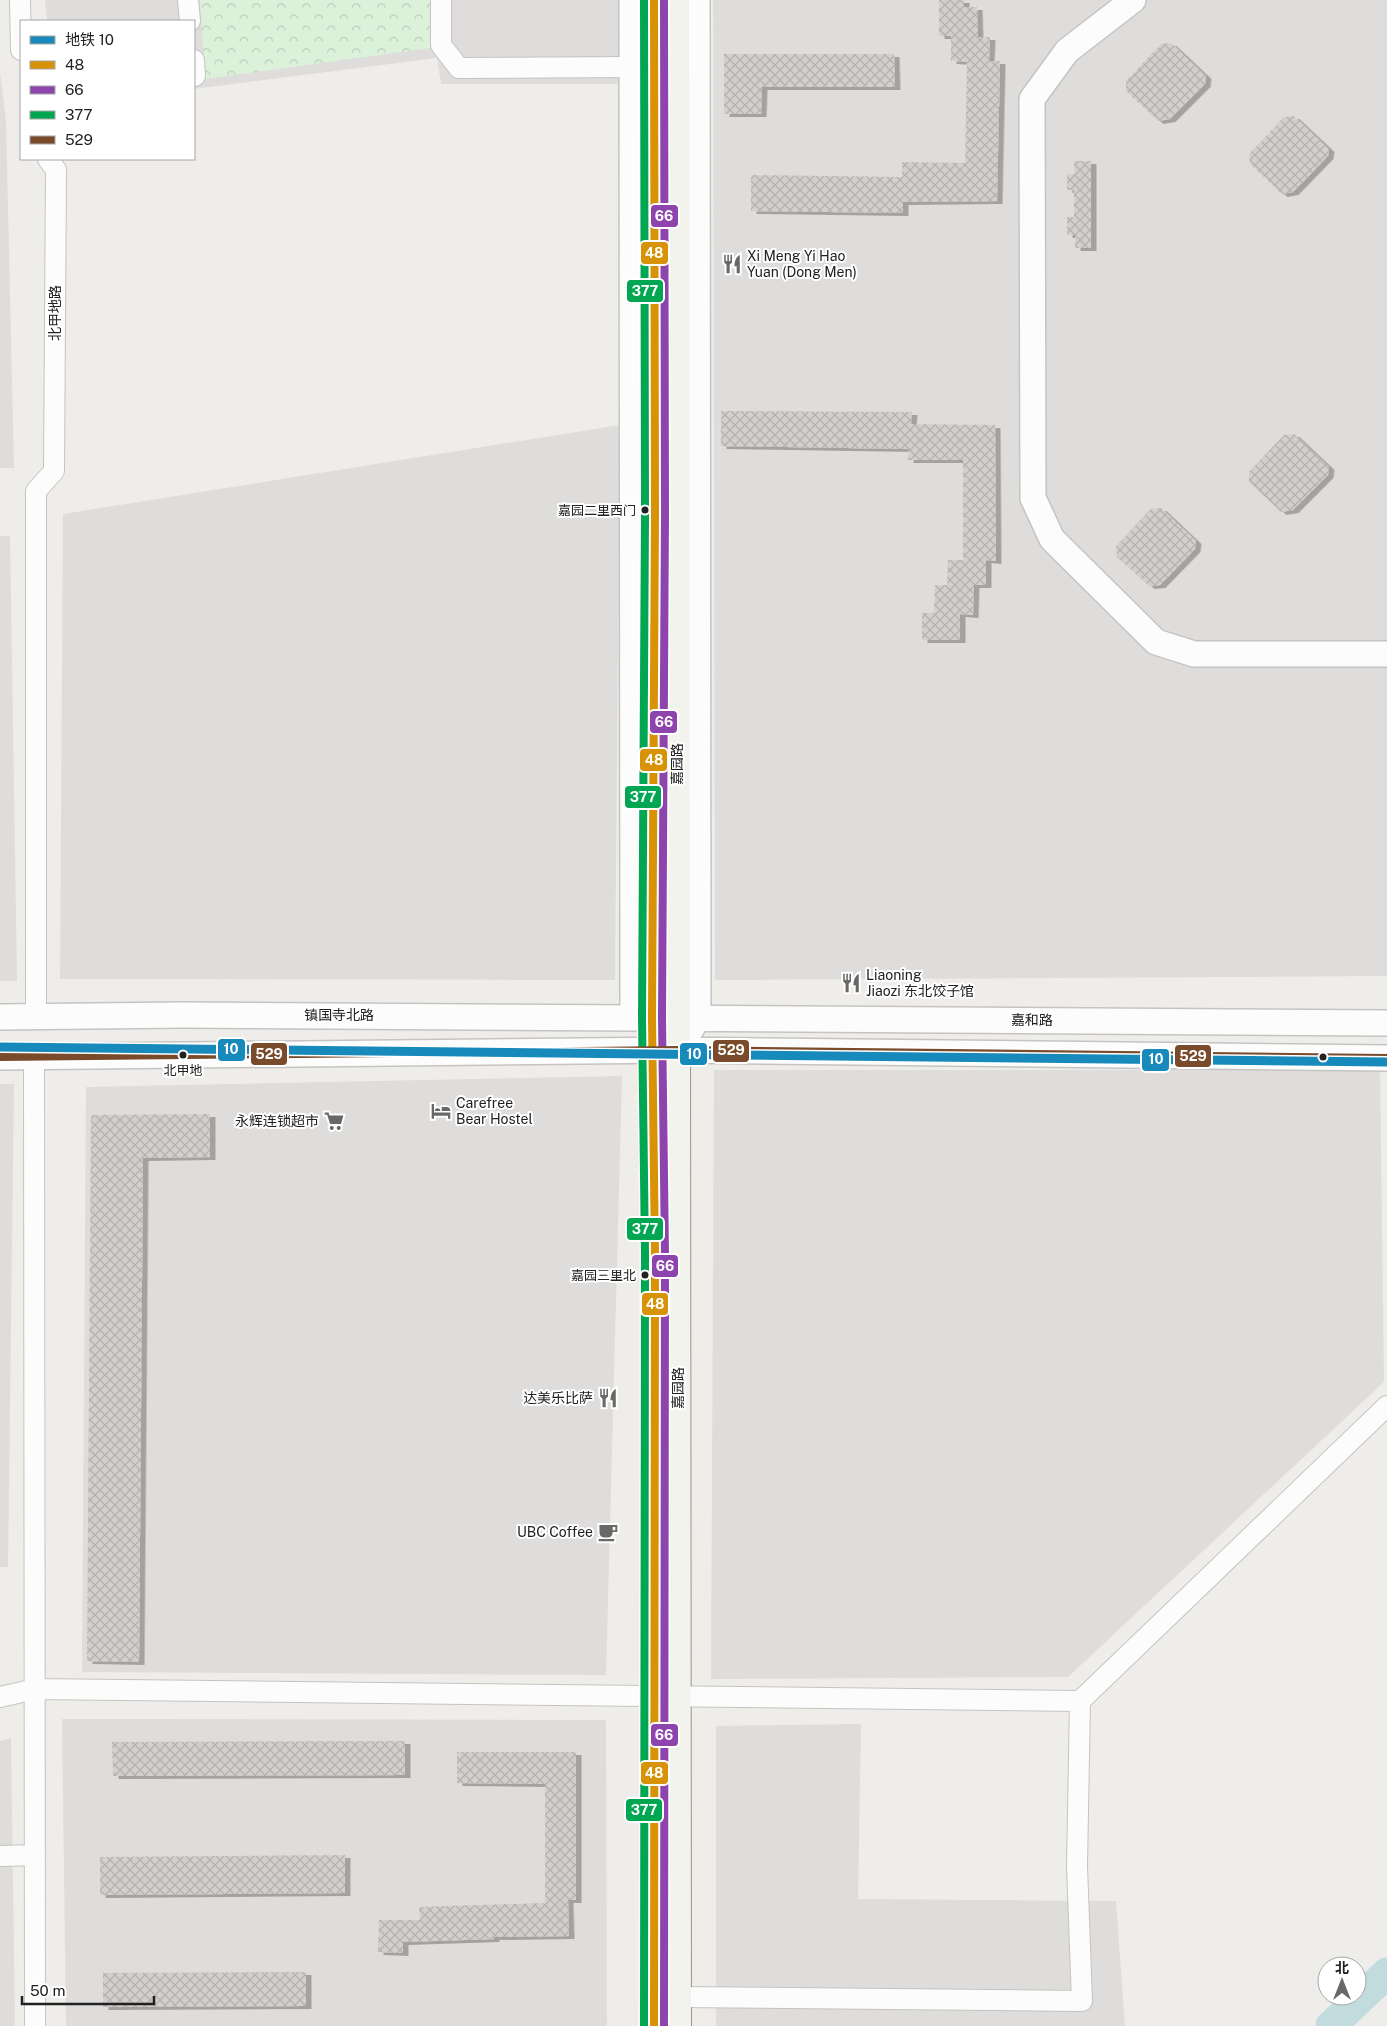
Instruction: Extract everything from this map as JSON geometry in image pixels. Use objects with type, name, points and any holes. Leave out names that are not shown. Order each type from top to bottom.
[{"type":"main road","name":"嘉园路","points":[[654,0],[655,514],[665,1017]]},
{"type":"main road","name":"嘉园路","points":[[654,2026],[664,1695],[665,1017],[675,0]]},
{"type":"main road","name":"嘉园路","points":[[664,1695],[677,2026]]},
{"type":"street","points":[[20,0],[20,20]]},
{"type":"street","points":[[188,0],[190,20]]},
{"type":"street","points":[[441,0],[441,45],[458,68],[632,67]]},
{"type":"street","points":[[632,0],[632,67],[665,1017]]},
{"type":"street","points":[[665,1017],[697,0]]},
{"type":"street","points":[[1133,0],[1067,50],[1032,99],[1033,498],[1052,539],[1156,642],[1194,654],[1387,654]]},
{"type":"street","name":"北甲地路","points":[[36,1017],[36,491],[54,471],[56,170],[49,160]]},
{"type":"street","name":"镇国寺北路","points":[[0,1017],[183,1015],[665,1017]]},
{"type":"street","name":"嘉和路","points":[[665,1017],[1387,1023]]},
{"type":"street","points":[[0,1058],[665,1050],[1387,1058]]},
{"type":"street","points":[[34,1058],[35,2026]]},
{"type":"street","points":[[0,1697],[35,1689],[1080,1701],[1387,1406]]},
{"type":"street","points":[[677,1997],[1082,2001],[1077,1866],[1080,1701]]},
{"type":"street","points":[[0,1856],[35,1855]]},
{"type":"shaded area","points":[[45,0],[620,0],[620,84],[441,84],[437,58],[195,89],[195,20],[47,20]]},
{"type":"shaded area","points":[[713,0],[1387,0],[1387,976],[715,980]]},
{"type":"shaded area","points":[[0,72],[6,121],[14,468],[0,468]]},
{"type":"shaded area","points":[[620,425],[615,980],[60,979],[63,514]]},
{"type":"shaded area","points":[[0,536],[10,536],[17,981],[0,981]]},
{"type":"shaded area","points":[[714,1070],[1380,1070],[1384,1382],[1068,1677],[711,1679]]},
{"type":"shaded area","points":[[622,1076],[606,1675],[82,1672],[86,1087]]},
{"type":"shaded area","points":[[0,1084],[14,1084],[8,1567],[0,1567]]},
{"type":"shaded area","points":[[62,1719],[606,1720],[607,2026],[66,2026]]},
{"type":"shaded area","points":[[861,1724],[858,1899],[1116,1901],[1125,2026],[716,2026],[716,1726]]},
{"type":"shaded area","points":[[11,1738],[15,2026],[0,2026],[0,1741]]},
{"type":"green space","points":[[200,0],[430,0],[430,48],[205,79]]},
{"type":"building","points":[[939,0],[964,0],[964,7],[977,7],[978,37],[990,37],[989,61],[1000,61],[997,201],[903,202],[903,213],[751,211],[751,175],[902,177],[902,162],[965,163],[967,62],[951,61],[951,36],[939,36]]},
{"type":"building","points":[[1171,43],[1206,76],[1205,84],[1170,119],[1158,121],[1126,91],[1126,81],[1161,44]]},
{"type":"building","points":[[724,54],[894,54],[895,87],[762,87],[761,114],[724,114]]},
{"type":"building","points":[[1294,116],[1329,149],[1328,156],[1293,192],[1282,194],[1250,164],[1249,154],[1284,117]]},
{"type":"building","points":[[1074,161],[1091,161],[1091,248],[1075,248],[1075,235],[1067,235],[1067,217],[1074,217],[1074,190],[1067,190],[1067,174],[1075,174]]},
{"type":"building","points":[[721,411],[912,412],[911,424],[995,425],[996,561],[986,560],[986,585],[974,585],[973,615],[960,614],[960,640],[922,640],[922,613],[934,613],[935,585],[947,585],[948,560],[963,560],[963,460],[908,460],[909,449],[721,446]]},
{"type":"building","points":[[1294,434],[1329,467],[1328,475],[1293,510],[1281,512],[1249,482],[1249,472],[1284,435]]},
{"type":"building","points":[[1161,508],[1196,541],[1195,549],[1160,585],[1149,586],[1117,557],[1116,546],[1151,509]]},
{"type":"building","points":[[210,1114],[210,1157],[143,1158],[139,1662],[87,1661],[91,1115]]},
{"type":"building","points":[[405,1741],[405,1775],[113,1776],[112,1742]]},
{"type":"building","points":[[457,1752],[576,1752],[576,1900],[568,1900],[569,1936],[494,1937],[494,1939],[403,1942],[403,1953],[378,1952],[379,1920],[420,1920],[419,1907],[545,1903],[545,1784],[457,1783]]},
{"type":"building","points":[[345,1855],[345,1893],[100,1895],[100,1857]]},
{"type":"building","points":[[306,1972],[306,2006],[103,2007],[103,1973]]},
{"type":"waterway","points":[[1331,2026],[1387,1973]]},
{"type":"metro line","name":"10","points":[[0,1047],[1387,1062]]},
{"type":"transit line","name":"377","points":[[644,0],[645,514],[642,1017],[645,1255],[644,2026]]},
{"type":"transit line","name":"48","points":[[654,0],[655,514],[652,1017],[655,1255],[654,2026]]},
{"type":"transit line","name":"66","points":[[664,0],[665,514],[662,1017],[665,1255],[664,2026]]},
{"type":"transit line","name":"529","points":[[0,1057],[678,1050],[1387,1058]]},
{"type":"place","name":"Xi Meng Yi Hao Yuan (Dong Men)","points":[[732,264]]},
{"type":"place","name":"嘉园二里西门","points":[[645,510]]},
{"type":"place","name":"Liaoning Jiaozi 东北饺子馆","points":[[851,983]]},
{"type":"place","name":"北甲地","points":[[183,1055]]},
{"type":"place","name":"Carefree Bear Hostel","points":[[441,1111]]},
{"type":"place","name":"永辉连锁超市","points":[[334,1121]]},
{"type":"place","name":"嘉园三里北","points":[[645,1275]]},
{"type":"place","name":"达美乐比萨","points":[[608,1398]]},
{"type":"place","name":"UBC Coffee","points":[[608,1532]]}]
